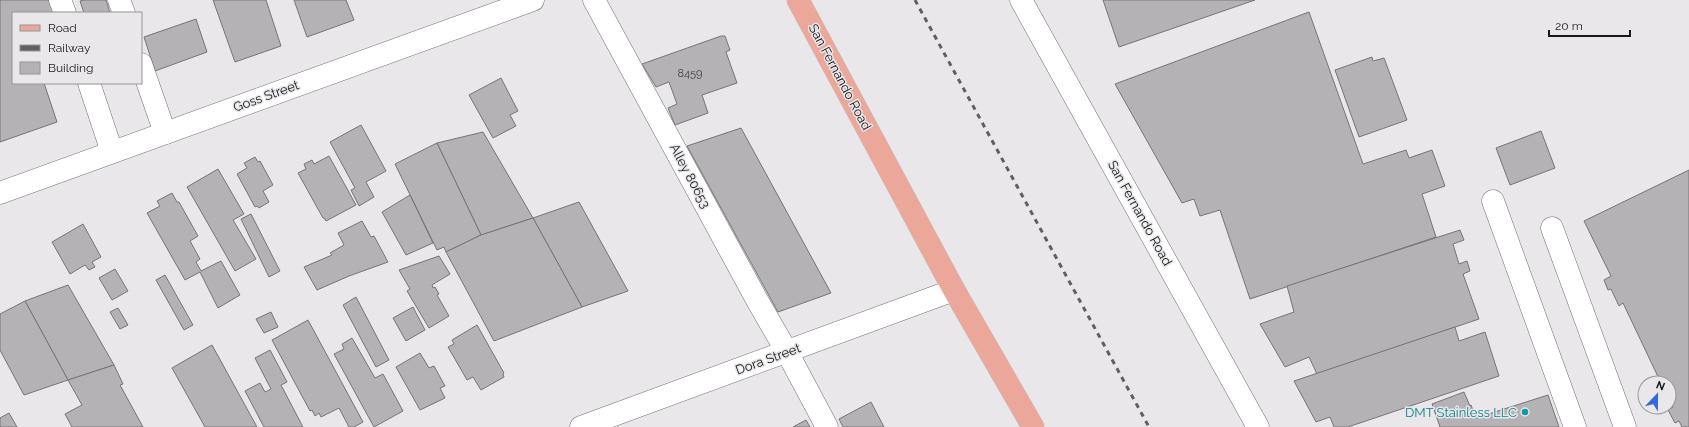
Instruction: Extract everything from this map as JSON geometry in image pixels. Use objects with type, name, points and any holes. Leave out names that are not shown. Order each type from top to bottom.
[{"type":"main road","name":"San Fernando Road","points":[[798,0],[954,290],[1033,427]]},
{"type":"street","points":[[60,0],[65,12]]},
{"type":"street","points":[[119,0],[124,12]]},
{"type":"street","name":"Goss Street","points":[[0,193],[533,0]]},
{"type":"street","name":"Alley 80653","points":[[594,0],[753,293],[787,352],[826,427]]},
{"type":"street","name":"San Fernando Road","points":[[1022,0],[1258,427]]},
{"type":"street","points":[[142,67],[165,133]]},
{"type":"street","points":[[89,84],[112,152]]},
{"type":"street","points":[[1493,201],[1575,427]]},
{"type":"street","points":[[1552,228],[1625,427]]},
{"type":"street","name":"Dora Street","points":[[581,427],[954,290]]},
{"type":"building","points":[[0,0],[54,0],[59,12],[12,12],[12,84],[44,84],[57,122],[0,142]]},
{"type":"building","points":[[106,0],[110,12],[84,12],[80,1]]},
{"type":"building","points":[[213,0],[266,0],[281,46],[235,62]]},
{"type":"building","points":[[294,0],[346,0],[354,20],[307,37]]},
{"type":"building","points":[[1103,0],[1255,0],[1119,47]]},
{"type":"building","points":[[1309,12],[1363,164],[1406,150],[1409,158],[1432,150],[1445,186],[1422,194],[1436,237],[1250,299],[1220,210],[1200,216],[1194,199],[1182,203],[1115,84]]},
{"type":"building","points":[[196,19],[207,52],[155,71],[144,37]]},
{"type":"building","points":[[721,36],[725,36],[730,50],[726,52],[737,83],[702,95],[708,113],[675,125],[668,108],[677,104],[669,82],[656,87],[642,64]]},
{"type":"building","points":[[1372,57],[1373,61],[1384,58],[1407,120],[1359,137],[1335,70]]},
{"type":"building","points":[[501,78],[518,111],[510,115],[516,126],[493,138],[469,95]]},
{"type":"building","points":[[361,125],[386,171],[366,182],[374,197],[359,206],[351,190],[355,188],[330,142]]},
{"type":"building","points":[[741,128],[831,293],[778,312],[687,146]]},
{"type":"building","points":[[1541,131],[1555,168],[1510,185],[1496,148]]},
{"type":"building","points":[[483,132],[533,218],[481,235],[437,143]]},
{"type":"building","points":[[437,143],[481,235],[446,252],[444,247],[437,250],[395,164]]},
{"type":"building","points":[[329,156],[356,205],[326,221],[298,173],[306,169],[304,164],[312,160],[314,164]]},
{"type":"building","points":[[255,157],[258,162],[260,161],[273,185],[263,191],[269,202],[259,208],[257,206],[255,207],[237,174],[247,168],[244,163]]},
{"type":"building","points":[[218,169],[244,214],[233,220],[256,259],[235,271],[187,187]]},
{"type":"building","points":[[1689,170],[1689,427],[1682,427],[1679,421],[1675,423],[1671,415],[1677,415],[1677,375],[1657,375],[1623,303],[1619,306],[1611,289],[1608,290],[1604,280],[1611,276],[1584,221]]},
{"type":"building","points":[[172,193],[177,202],[179,202],[198,236],[190,241],[200,259],[196,262],[201,271],[221,261],[240,295],[218,308],[200,272],[185,280],[147,213],[160,206],[157,201]]},
{"type":"building","points":[[410,195],[433,243],[406,255],[382,212]]},
{"type":"building","points":[[579,202],[628,291],[582,307],[533,218]]},
{"type":"building","points":[[251,214],[280,271],[269,277],[241,219]]},
{"type":"building","points":[[533,218],[582,307],[494,341],[446,252],[481,235]]},
{"type":"building","points":[[362,221],[371,237],[374,236],[388,262],[349,276],[317,290],[304,267],[332,255],[330,253],[344,245],[338,233]]},
{"type":"building","points":[[83,224],[101,257],[92,262],[95,267],[89,270],[85,265],[70,274],[52,242]]},
{"type":"building","points":[[1460,230],[1464,240],[1453,244],[1459,264],[1467,261],[1470,271],[1463,274],[1479,319],[1317,374],[1309,357],[1285,367],[1260,324],[1294,312],[1287,286]]},
{"type":"building","points":[[439,256],[450,274],[432,285],[439,294],[437,295],[449,316],[429,328],[407,291],[410,289],[399,270]]},
{"type":"building","points":[[115,269],[128,291],[112,300],[99,278]]},
{"type":"building","points":[[165,275],[193,325],[184,330],[156,280]]},
{"type":"building","points":[[68,285],[114,365],[68,380],[25,301]]},
{"type":"building","points":[[356,297],[389,360],[376,367],[343,305]]},
{"type":"building","points":[[25,301],[68,380],[24,395],[0,350],[0,314]]},
{"type":"building","points":[[413,307],[425,330],[406,341],[393,318]]},
{"type":"building","points":[[118,308],[128,325],[120,329],[110,312]]},
{"type":"building","points":[[271,312],[278,327],[264,333],[256,319]]},
{"type":"building","points":[[308,320],[363,422],[354,427],[349,427],[339,408],[321,417],[319,413],[315,416],[312,410],[310,411],[272,340]]},
{"type":"building","points":[[477,325],[504,373],[504,377],[481,390],[473,377],[467,380],[448,347],[454,344],[452,340]]},
{"type":"building","points":[[1455,327],[1459,341],[1485,332],[1499,376],[1348,427],[1334,427],[1330,417],[1316,422],[1294,381]]},
{"type":"building","points":[[352,338],[375,378],[383,374],[403,411],[374,427],[334,354],[344,349],[342,344]]},
{"type":"building","points":[[212,345],[257,427],[205,427],[172,368]]},
{"type":"building","points":[[270,350],[287,382],[281,385],[303,427],[264,427],[245,391],[260,383],[265,392],[271,389],[255,358]]},
{"type":"building","points":[[420,353],[429,368],[434,366],[445,386],[440,388],[445,398],[420,410],[396,367]]},
{"type":"building","points":[[114,365],[123,384],[120,385],[143,427],[72,427],[65,414],[82,405],[68,380]]},
{"type":"building","name":"DMT Stainless LLC","points":[[1464,392],[1476,418],[1548,395],[1559,427],[1440,427],[1432,404]]},
{"type":"building","points":[[871,402],[884,427],[843,427],[839,419]]},
{"type":"building","points":[[9,413],[17,427],[0,427],[0,418]]},
{"type":"building","points":[[806,420],[810,427],[793,427]]},
{"type":"railway","points":[[915,0],[1149,427]]},
{"type":"place","name":"DMT Stainless LLC","points":[[1525,412]]}]
